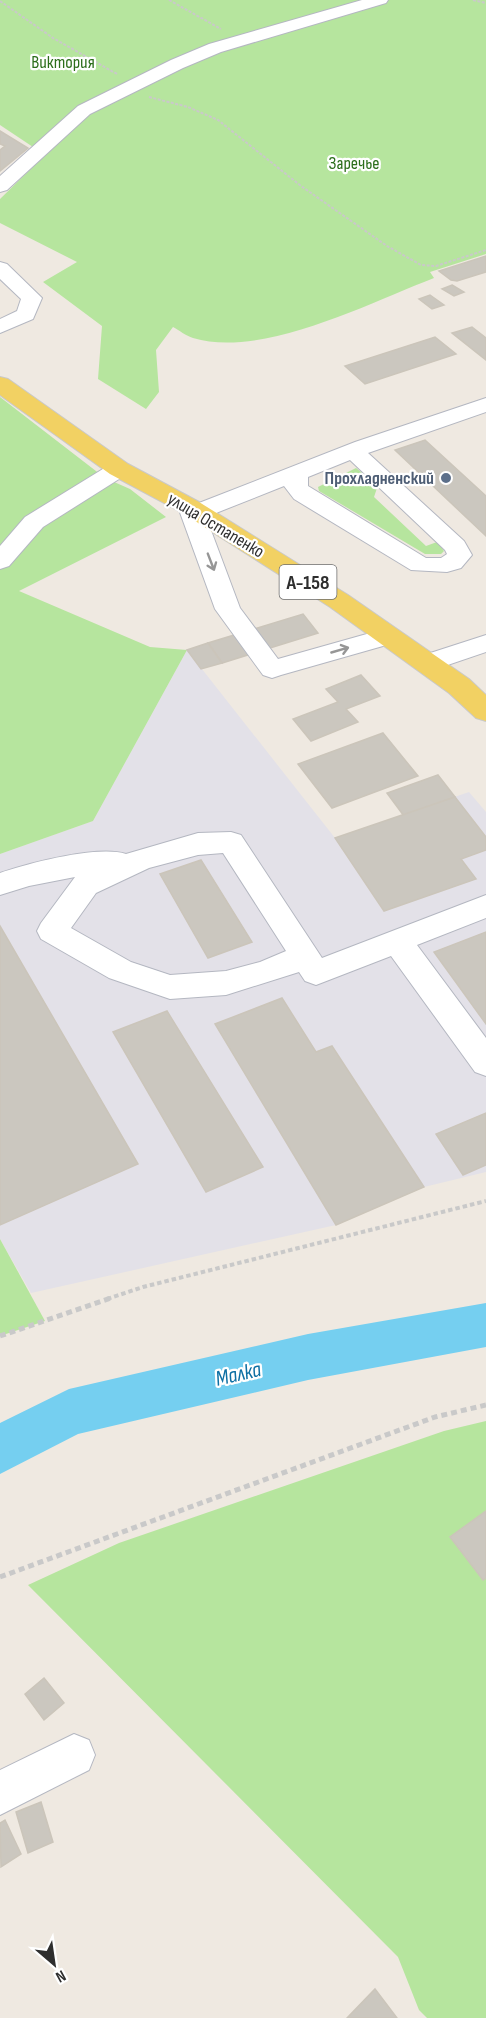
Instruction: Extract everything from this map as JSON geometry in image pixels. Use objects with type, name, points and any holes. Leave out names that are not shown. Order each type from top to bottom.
[{"type":"main road","name":"А-158","points":[[0,384],[119,469]]},
{"type":"main road","name":"улица Остапенко","points":[[119,469],[194,510],[339,601],[459,686],[486,711]]},
{"type":"street","points":[[0,186],[84,110],[177,64],[233,43],[380,0]]},
{"type":"street","points":[[0,268],[32,298],[26,315],[0,327]]},
{"type":"street","points":[[388,636],[272,669],[228,609],[194,510],[486,405]]},
{"type":"street","points":[[297,473],[296,486],[302,494],[420,565],[442,567],[456,561],[460,555],[454,546],[353,451]]},
{"type":"street","points":[[0,561],[34,522],[119,469]]},
{"type":"street","points":[[427,663],[486,643]]},
{"type":"street","points":[[305,956],[267,972],[226,983],[170,987],[120,970],[52,932],[86,885],[140,860],[198,844],[231,842],[305,956],[316,973],[486,906]]},
{"type":"street","points":[[0,884],[22,876],[68,867],[140,860]]},
{"type":"street","points":[[397,941],[486,1063]]},
{"type":"street","points":[[0,1793],[74,1755]]},
{"type":"path","points":[[169,0],[223,30],[233,43]]},
{"type":"path","points":[[473,0],[486,3]]},
{"type":"path","points":[[0,1],[64,45],[112,69],[126,89],[188,107],[218,120],[301,186],[387,246],[421,265],[436,266],[486,250]]},
{"type":"path","points":[[0,1336],[143,1287],[486,1201]]},
{"type":"path","points":[[0,1576],[435,1417],[486,1405]]},
{"type":"shaded area","points":[[187,650],[335,838],[469,792],[486,812],[486,1172],[424,1187],[336,1225],[31,1293],[0,1239],[0,854],[93,821]]},
{"type":"green space","points":[[0,0],[486,0],[486,254],[430,272],[434,278],[347,314],[282,335],[250,341],[220,342],[193,338],[173,327],[156,350],[159,392],[146,409],[98,379],[102,326],[43,282],[77,262],[0,223],[0,199],[45,155],[0,125]]},
{"type":"green space","points":[[0,397],[105,478],[130,489],[166,517],[19,591],[150,647],[187,650],[93,821],[0,854]]},
{"type":"green space","points":[[356,468],[378,485],[374,497],[426,546],[437,542],[444,551],[441,554],[425,554],[319,491],[318,487]]},
{"type":"green space","points":[[0,1239],[45,1321],[0,1336]]},
{"type":"green space","points":[[486,1421],[486,2018],[427,2018],[419,2010],[398,1957],[28,1585],[119,1543],[444,1431]]},
{"type":"building","points":[[0,131],[28,148],[0,171],[0,150],[5,146],[0,144]]},
{"type":"building","points":[[486,256],[486,272],[457,281],[451,280],[439,271]]},
{"type":"building","points":[[452,285],[464,292],[454,296],[442,289]]},
{"type":"building","points":[[430,295],[444,305],[432,309],[419,299]]},
{"type":"building","points":[[472,327],[486,338],[486,360],[452,333]]},
{"type":"building","points":[[435,337],[456,354],[365,384],[345,366]]},
{"type":"building","points":[[425,440],[486,496],[486,536],[395,450]]},
{"type":"building","points":[[303,614],[318,633],[222,663],[208,643]]},
{"type":"building","points":[[208,643],[222,663],[201,669],[187,650]]},
{"type":"building","points":[[361,675],[380,696],[346,709],[358,722],[311,741],[293,719],[338,702],[326,689]]},
{"type":"building","points":[[383,733],[418,776],[332,808],[298,764]]},
{"type":"building","points":[[438,775],[455,797],[404,816],[387,793]]},
{"type":"building","points":[[455,797],[486,837],[486,850],[461,859],[476,879],[384,911],[335,838]]},
{"type":"building","points":[[201,860],[252,942],[208,958],[160,874]]},
{"type":"building","points":[[0,926],[138,1164],[0,1225]]},
{"type":"building","points":[[486,932],[486,1024],[434,952]]},
{"type":"building","points":[[282,998],[316,1052],[332,1046],[424,1187],[336,1225],[215,1024]]},
{"type":"building","points":[[167,1011],[263,1167],[206,1192],[113,1032]]},
{"type":"building","points":[[486,1113],[486,1165],[463,1175],[436,1134]]},
{"type":"building","points":[[486,1511],[486,1578],[483,1580],[450,1537]]},
{"type":"building","points":[[44,1678],[64,1703],[44,1720],[25,1694]]},
{"type":"building","points":[[41,1802],[53,1842],[28,1853],[16,1812]]},
{"type":"building","points":[[5,1820],[21,1854],[1,1867],[0,1823]]},
{"type":"building","points":[[375,1989],[397,2018],[347,2018]]},
{"type":"waterway","name":"Малка","points":[[0,1450],[69,1413],[308,1357],[486,1325]]},
{"type":"place","name":"Прохладненский","points":[[446,478]]},
{"type":"park label","name":"Виктория","points":[[63,62]]},
{"type":"park label","name":"Заречье","points":[[354,163]]}]
